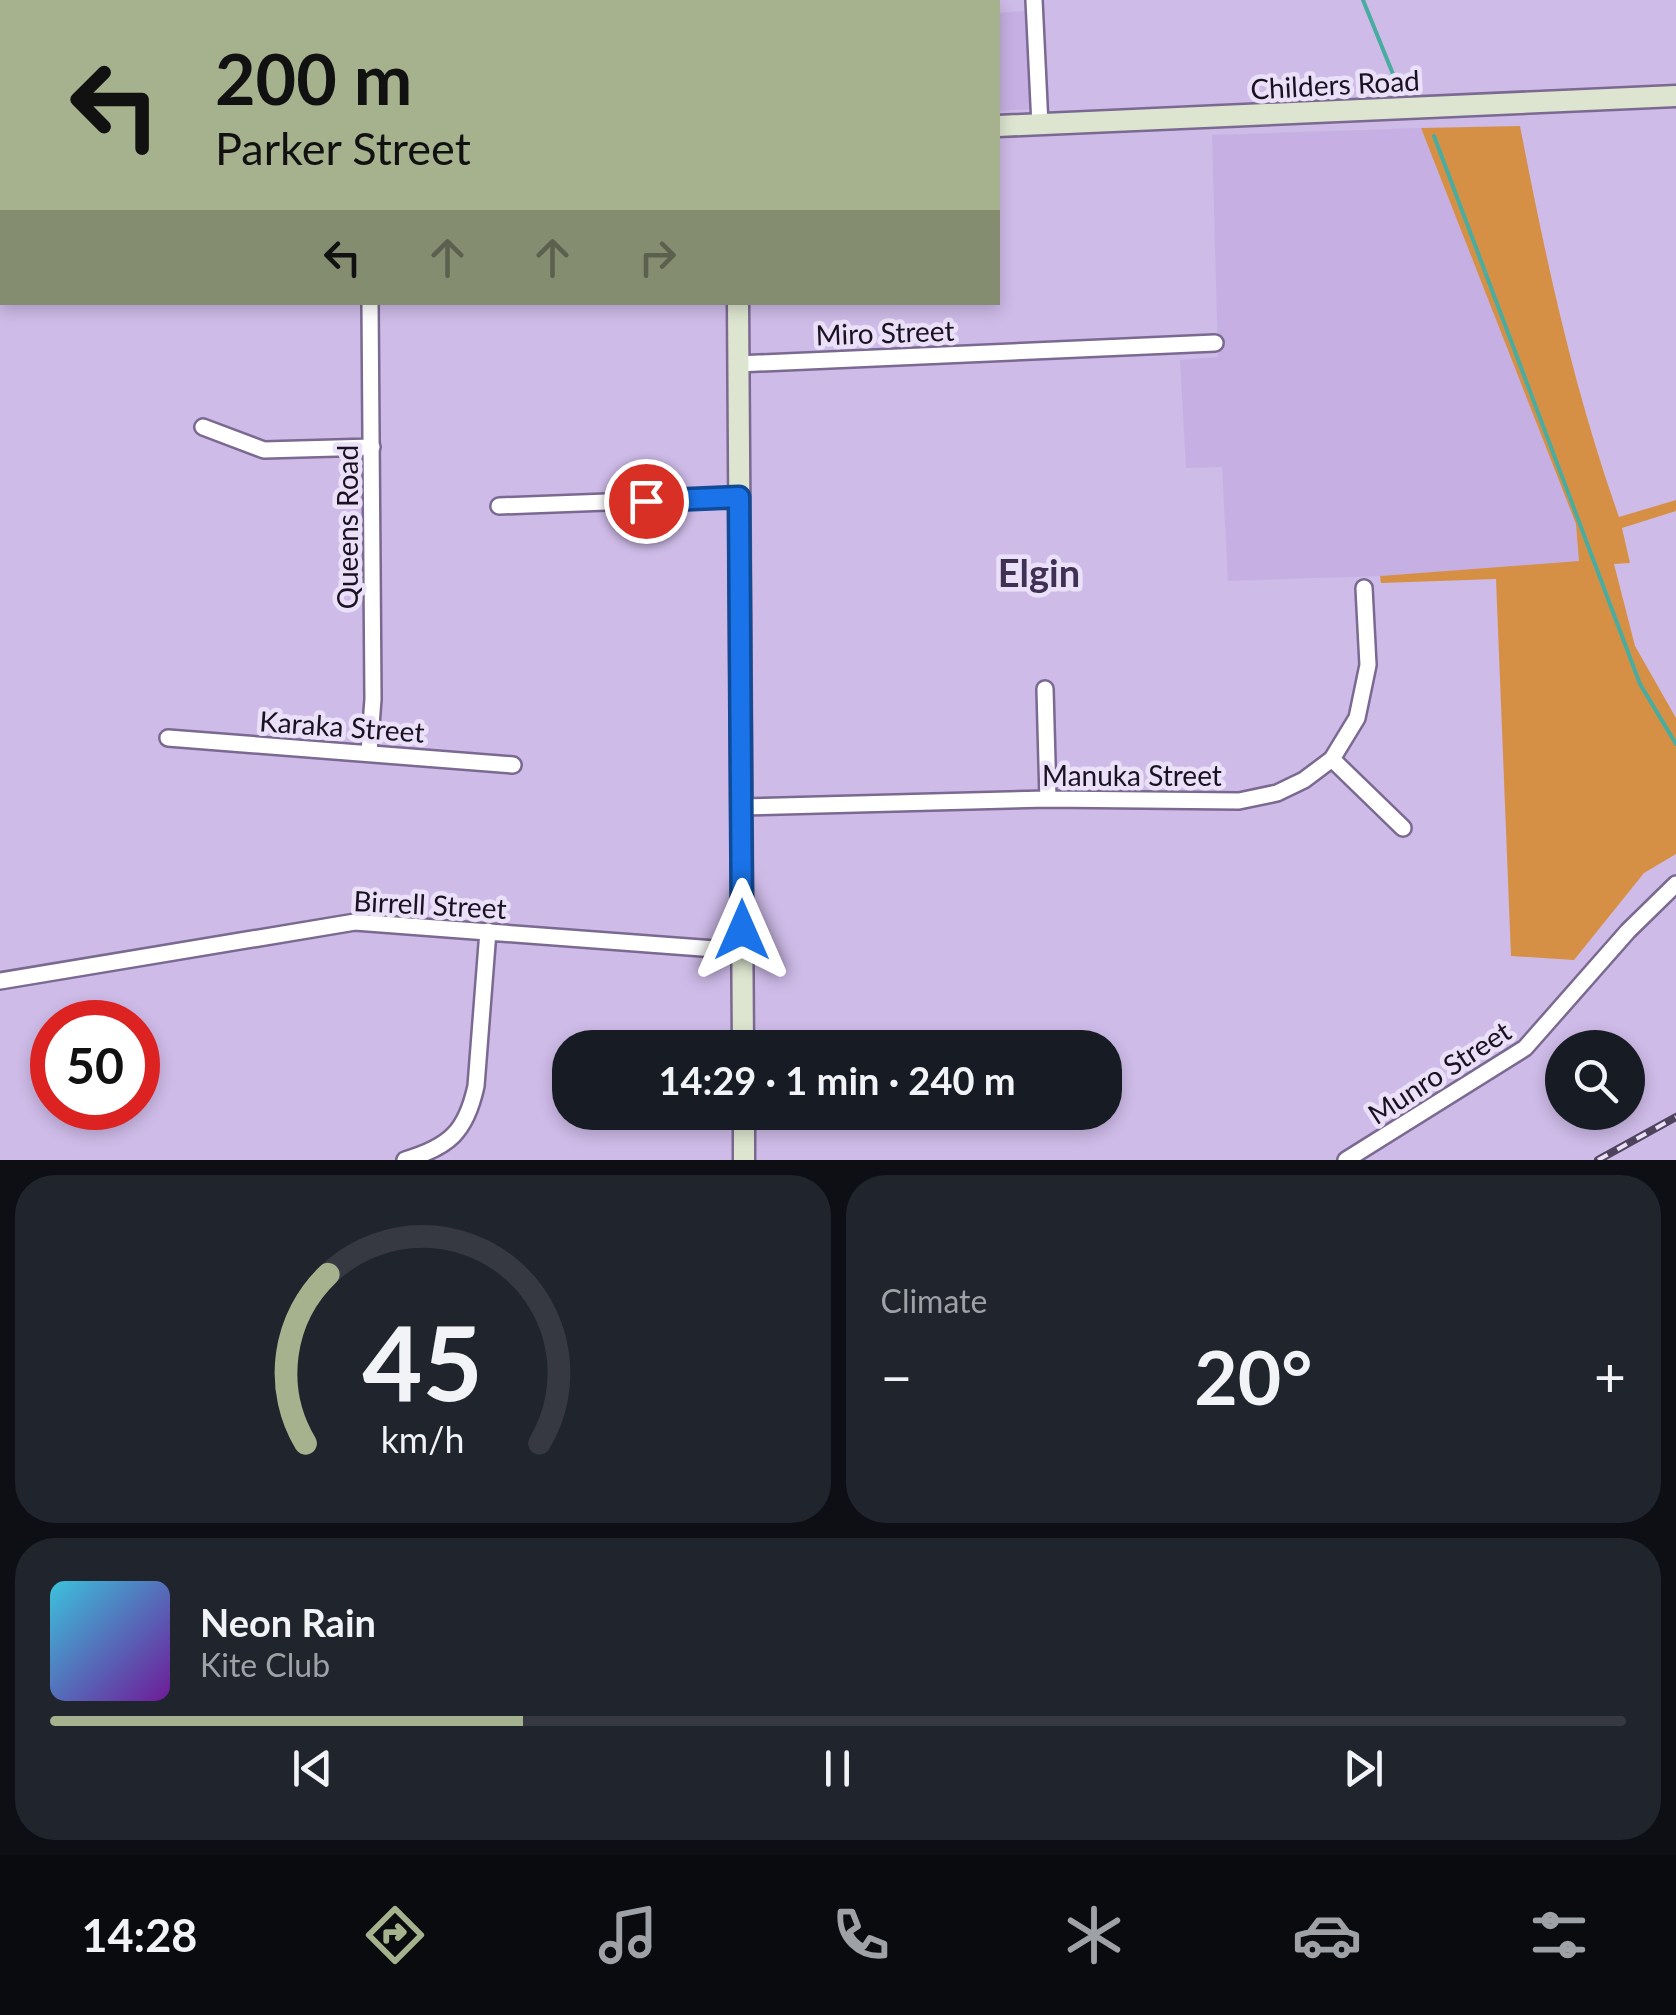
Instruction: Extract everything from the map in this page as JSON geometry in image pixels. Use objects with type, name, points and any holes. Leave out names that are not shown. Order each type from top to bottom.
[{"type":"main road","name":"Childers Road","points":[[1000,126],[1676,96]]},
{"type":"main road","points":[[738,305],[743,1030]]},
{"type":"main road","points":[[744,1130],[744,1160]]},
{"type":"street","points":[[1034,0],[1040,125]]},
{"type":"street","name":"Queens Road","points":[[369,752],[373,699],[370,305]]},
{"type":"street","name":"Miro Street","points":[[738,364],[1215,343]]},
{"type":"street","points":[[203,427],[264,450],[372,447]]},
{"type":"street","points":[[499,506],[739,497]]},
{"type":"street","name":"Manuka Street","points":[[741,807],[1048,799],[1239,801],[1277,793],[1304,780],[1332,758],[1358,718],[1368,666],[1364,588]]},
{"type":"street","points":[[1045,690],[1048,799]]},
{"type":"street","name":"Karaka Street","points":[[168,738],[513,765]]},
{"type":"street","points":[[1332,758],[1403,828]]},
{"type":"street","name":"Munro Street","points":[[1346,1160],[1525,1048],[1638,920],[1676,884]]},
{"type":"street","name":"Birrell Street","points":[[0,980],[355,922],[742,952]]},
{"type":"street","points":[[404,1160],[429,1153],[447,1142],[471,1110],[488,931]]},
{"type":"shaded area","points":[[1026,11],[1032,109],[1000,111],[1000,13]]},
{"type":"shaded area","points":[[1520,126],[1562,323],[1619,517],[1676,500],[1676,511],[1622,528],[1630,563],[1614,564],[1635,646],[1676,718],[1676,854],[1644,873],[1574,960],[1511,956],[1496,579],[1381,583],[1380,576],[1579,561],[1576,524],[1421,128]]},
{"type":"shaded area","points":[[1421,128],[1576,524],[1580,562],[1380,576],[1228,581],[1222,467],[1186,468],[1180,360],[1218,357],[1212,135]]},
{"type":"waterway","points":[[1363,0],[1395,79]]},
{"type":"waterway","points":[[1434,136],[1640,684],[1676,744]]},
{"type":"railway","points":[[1598,1160],[1676,1117]]},
{"type":"district","name":"Elgin","points":[[1039,572]]},
{"type":"route","points":[[646,501],[739,497],[742,930]]}]
